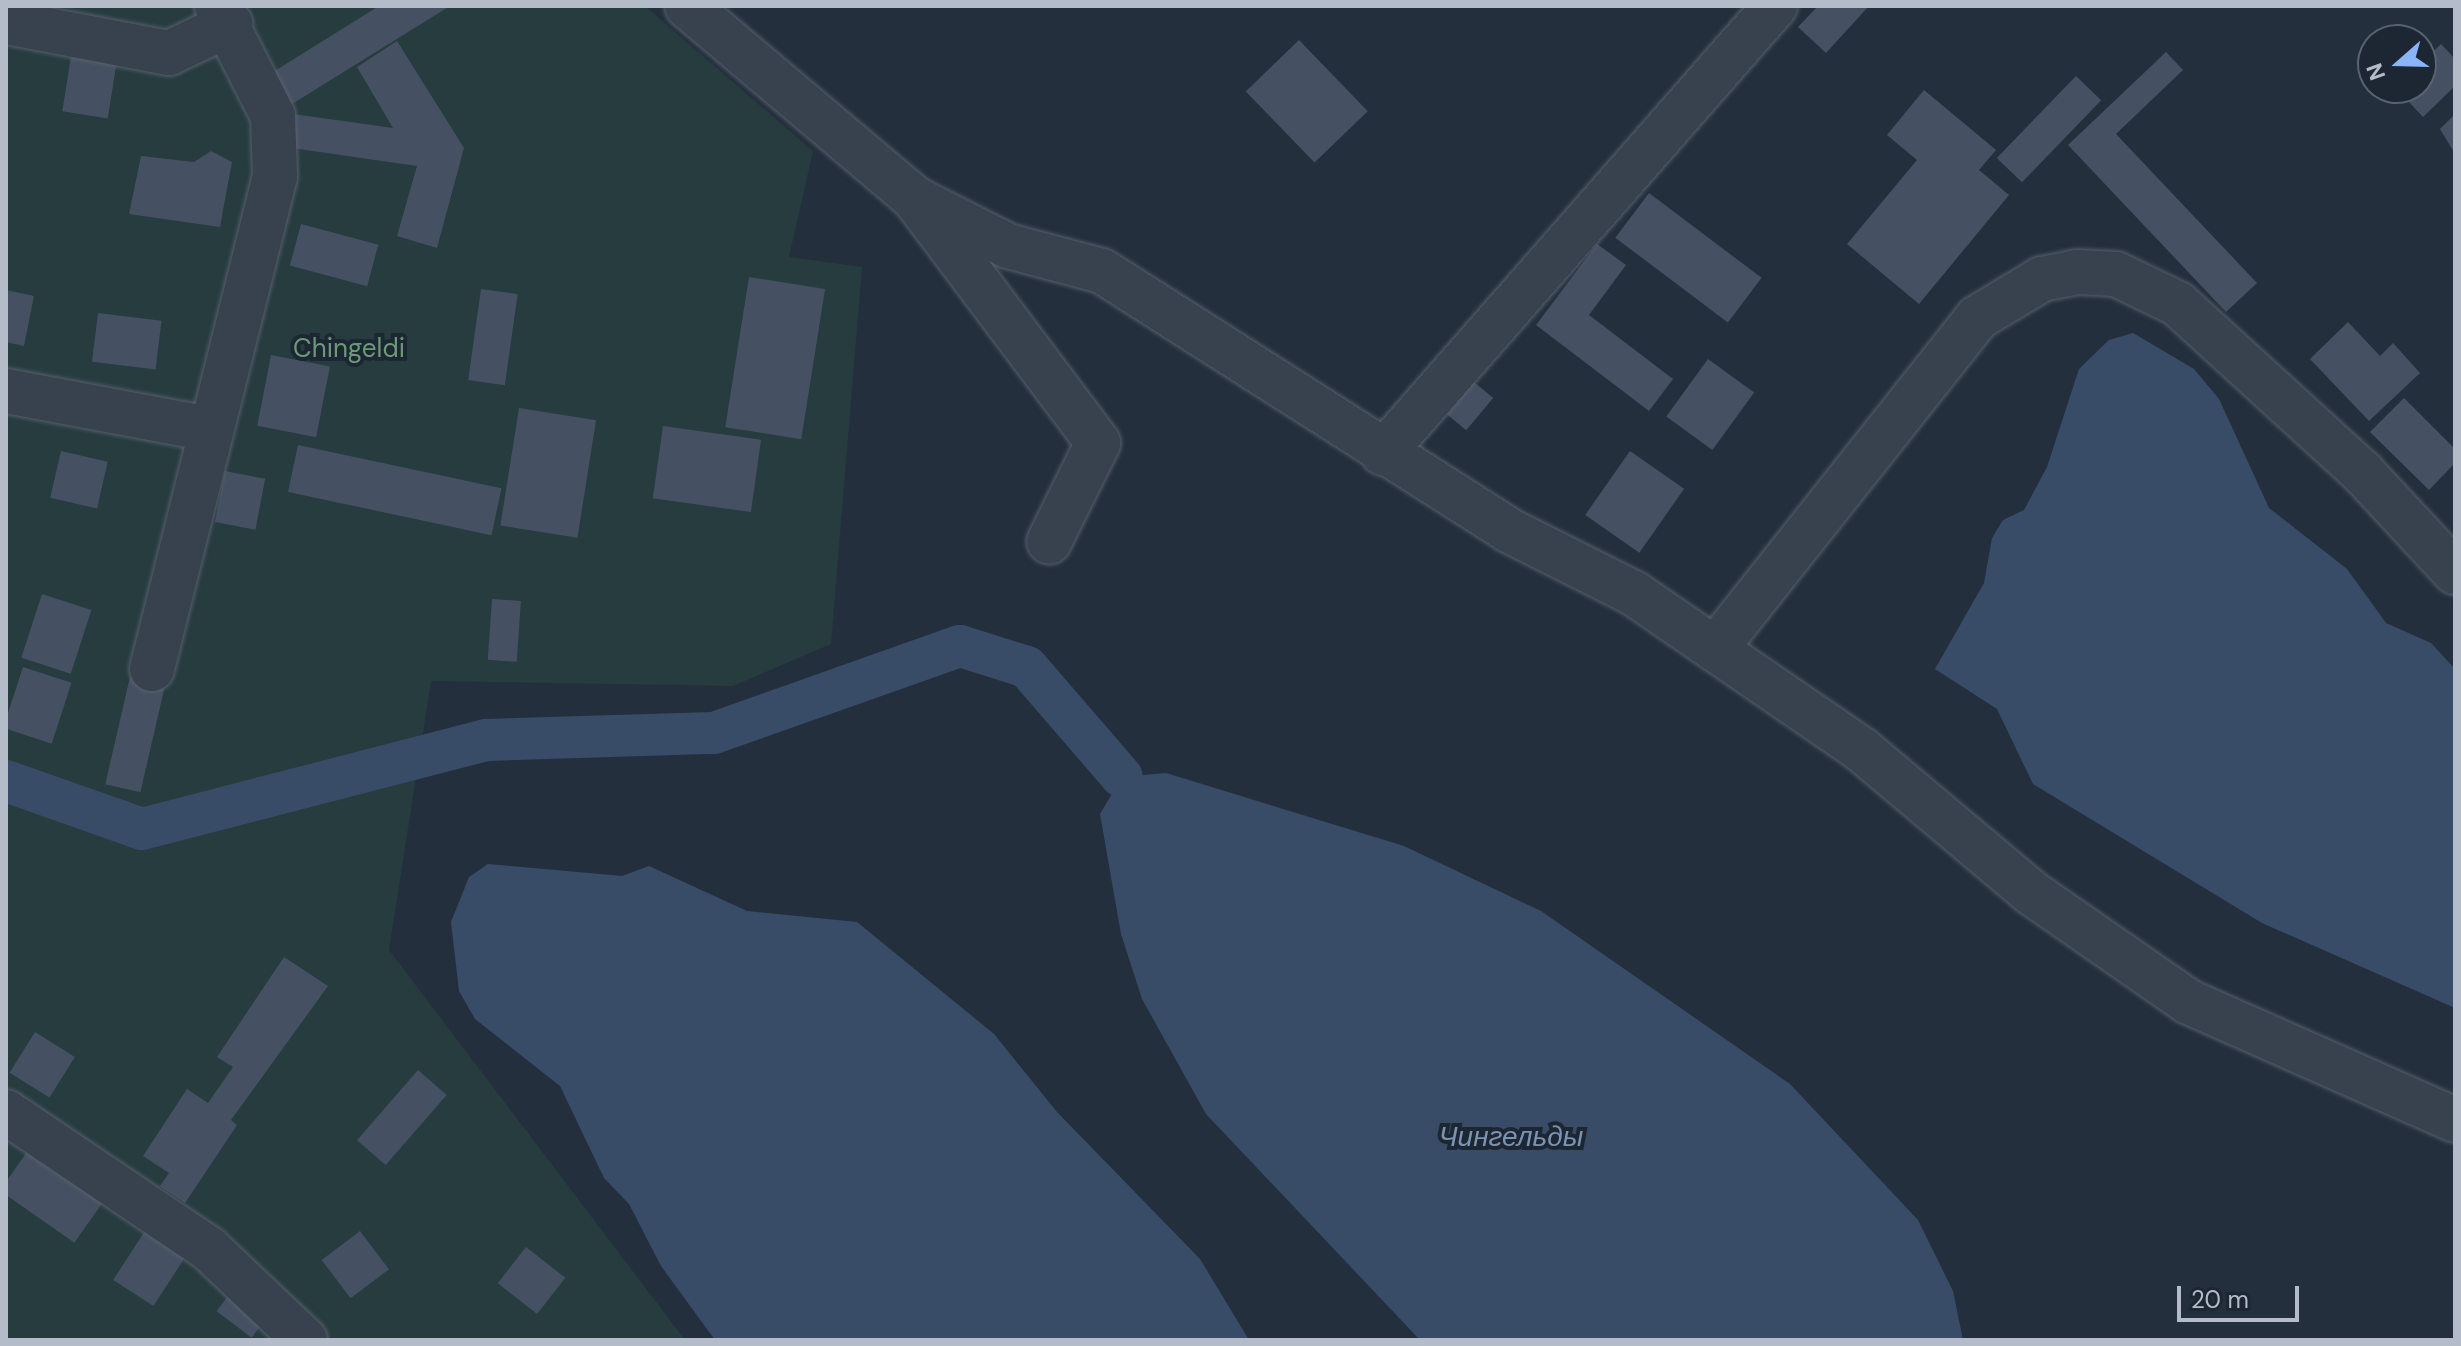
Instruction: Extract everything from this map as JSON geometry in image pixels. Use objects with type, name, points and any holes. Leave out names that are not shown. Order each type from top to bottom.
[{"type":"street","points":[[687,6],[915,199],[1098,443],[1049,542]]},
{"type":"street","points":[[1383,453],[1775,6]]},
{"type":"street","points":[[6,22],[169,53],[224,15],[273,116],[275,176],[209,429],[152,669]]},
{"type":"street","points":[[915,199],[1008,246],[1102,271],[1508,530],[1635,594],[1862,750],[2032,893],[2189,1002],[2455,1120]]},
{"type":"street","points":[[1715,649],[1977,318],[2042,279],[2077,272],[2116,274],[2178,304],[2362,472],[2455,572]]},
{"type":"street","points":[[6,391],[209,429]]},
{"type":"street","points":[[6,1112],[208,1248],[305,1340]]},
{"type":"green space","name":"Chingeldi","points":[[6,6],[645,6],[813,151],[789,257],[862,267],[831,644],[733,686],[431,681],[389,950],[685,1340],[6,1340]]},
{"type":"water","points":[[2133,333],[2194,369],[2219,399],[2269,508],[2347,569],[2386,623],[2431,643],[2455,669],[2455,1008],[2262,923],[2033,784],[1997,709],[1935,669],[1984,583],[1992,538],[2003,520],[2024,510],[2047,467],[2079,369],[2109,340]]},
{"type":"water","name":"Чингельды","points":[[1166,773],[1404,846],[1541,911],[1790,1084],[1918,1220],[1953,1291],[1963,1340],[1420,1340],[1206,1114],[1142,999],[1121,934],[1100,814],[1122,777]]},
{"type":"water","points":[[488,864],[622,876],[649,866],[747,911],[857,922],[994,1034],[1057,1112],[1200,1259],[1249,1340],[715,1340],[661,1266],[629,1204],[604,1178],[560,1086],[475,1019],[459,991],[451,922],[469,877]]},
{"type":"building","points":[[379,6],[450,6],[284,109],[265,77]]},
{"type":"building","points":[[1818,6],[1869,6],[1826,53],[1798,27]]},
{"type":"building","points":[[1299,40],[1368,111],[1315,163],[1246,91]]},
{"type":"building","points":[[397,41],[464,148],[437,248],[397,236],[417,166],[285,147],[286,113],[393,128],[357,67]]},
{"type":"building","points":[[2441,44],[2455,59],[2455,86],[2437,103],[2437,48]]},
{"type":"building","points":[[72,50],[117,57],[108,118],[62,111]]},
{"type":"building","points":[[2166,52],[2183,70],[2116,134],[2257,283],[2226,312],[2068,145]]},
{"type":"building","points":[[2076,76],[2101,100],[2022,182],[1997,158]]},
{"type":"building","points":[[1924,90],[1996,150],[1979,170],[2009,195],[1919,304],[1847,244],[1917,160],[1887,135]]},
{"type":"building","points":[[2411,104],[2436,104],[2423,117]]},
{"type":"building","points":[[2455,114],[2455,154],[2440,129]]},
{"type":"building","points":[[211,151],[232,162],[220,227],[129,214],[141,156],[194,162]]},
{"type":"building","points":[[1649,193],[1762,278],[1728,323],[1615,238]]},
{"type":"building","points":[[301,224],[378,245],[367,286],[290,266]]},
{"type":"building","points":[[1597,244],[1626,265],[1589,315],[1673,379],[1649,411],[1536,325]]},
{"type":"building","points":[[749,277],[825,289],[801,439],[725,427]]},
{"type":"building","points":[[481,289],[518,294],[505,385],[468,380]]},
{"type":"building","points":[[6,290],[34,296],[24,346],[6,342]]},
{"type":"building","points":[[98,313],[162,321],[156,369],[92,362]]},
{"type":"building","points":[[2348,322],[2380,356],[2393,343],[2420,373],[2369,421],[2310,359]]},
{"type":"building","points":[[271,355],[330,366],[316,437],[257,426]]},
{"type":"building","points":[[1708,359],[1754,393],[1712,450],[1666,416]]},
{"type":"building","points":[[1474,382],[1493,398],[1466,430],[1447,414]]},
{"type":"building","points":[[2404,398],[2455,449],[2455,463],[2429,490],[2370,432]]},
{"type":"building","points":[[519,408],[596,420],[577,538],[500,526]]},
{"type":"building","points":[[663,426],[761,440],[751,512],[653,498]]},
{"type":"building","points":[[298,445],[501,488],[491,535],[288,492]]},
{"type":"building","points":[[61,451],[108,462],[97,509],[50,498]]},
{"type":"building","points":[[1630,451],[1684,489],[1639,553],[1585,515]]},
{"type":"building","points":[[225,471],[265,479],[255,530],[215,522]]},
{"type":"building","points":[[42,594],[91,610],[71,674],[21,658]]},
{"type":"building","points":[[492,599],[521,601],[517,662],[488,660]]},
{"type":"building","points":[[23,667],[72,683],[52,744],[6,729],[6,719]]},
{"type":"building","points":[[130,677],[165,685],[140,792],[105,784]]},
{"type":"building","points":[[284,957],[328,986],[231,1120],[237,1125],[185,1203],[160,1186],[169,1173],[143,1156],[187,1089],[208,1103],[233,1067],[217,1057]]},
{"type":"building","points":[[35,1032],[75,1057],[49,1098],[10,1073]]},
{"type":"building","points":[[418,1070],[447,1095],[386,1165],[357,1140]]},
{"type":"building","points":[[36,1139],[111,1191],[74,1243],[6,1195],[6,1182]]},
{"type":"building","points":[[154,1217],[194,1243],[153,1306],[113,1280]]},
{"type":"building","points":[[360,1231],[389,1269],[351,1298],[322,1260]]},
{"type":"building","points":[[526,1247],[565,1278],[537,1314],[498,1283]]},
{"type":"building","points":[[234,1288],[269,1314],[252,1338],[217,1311]]},
{"type":"waterway","points":[[6,781],[142,829],[487,740],[714,733],[960,646],[1027,667],[1122,777]]}]
